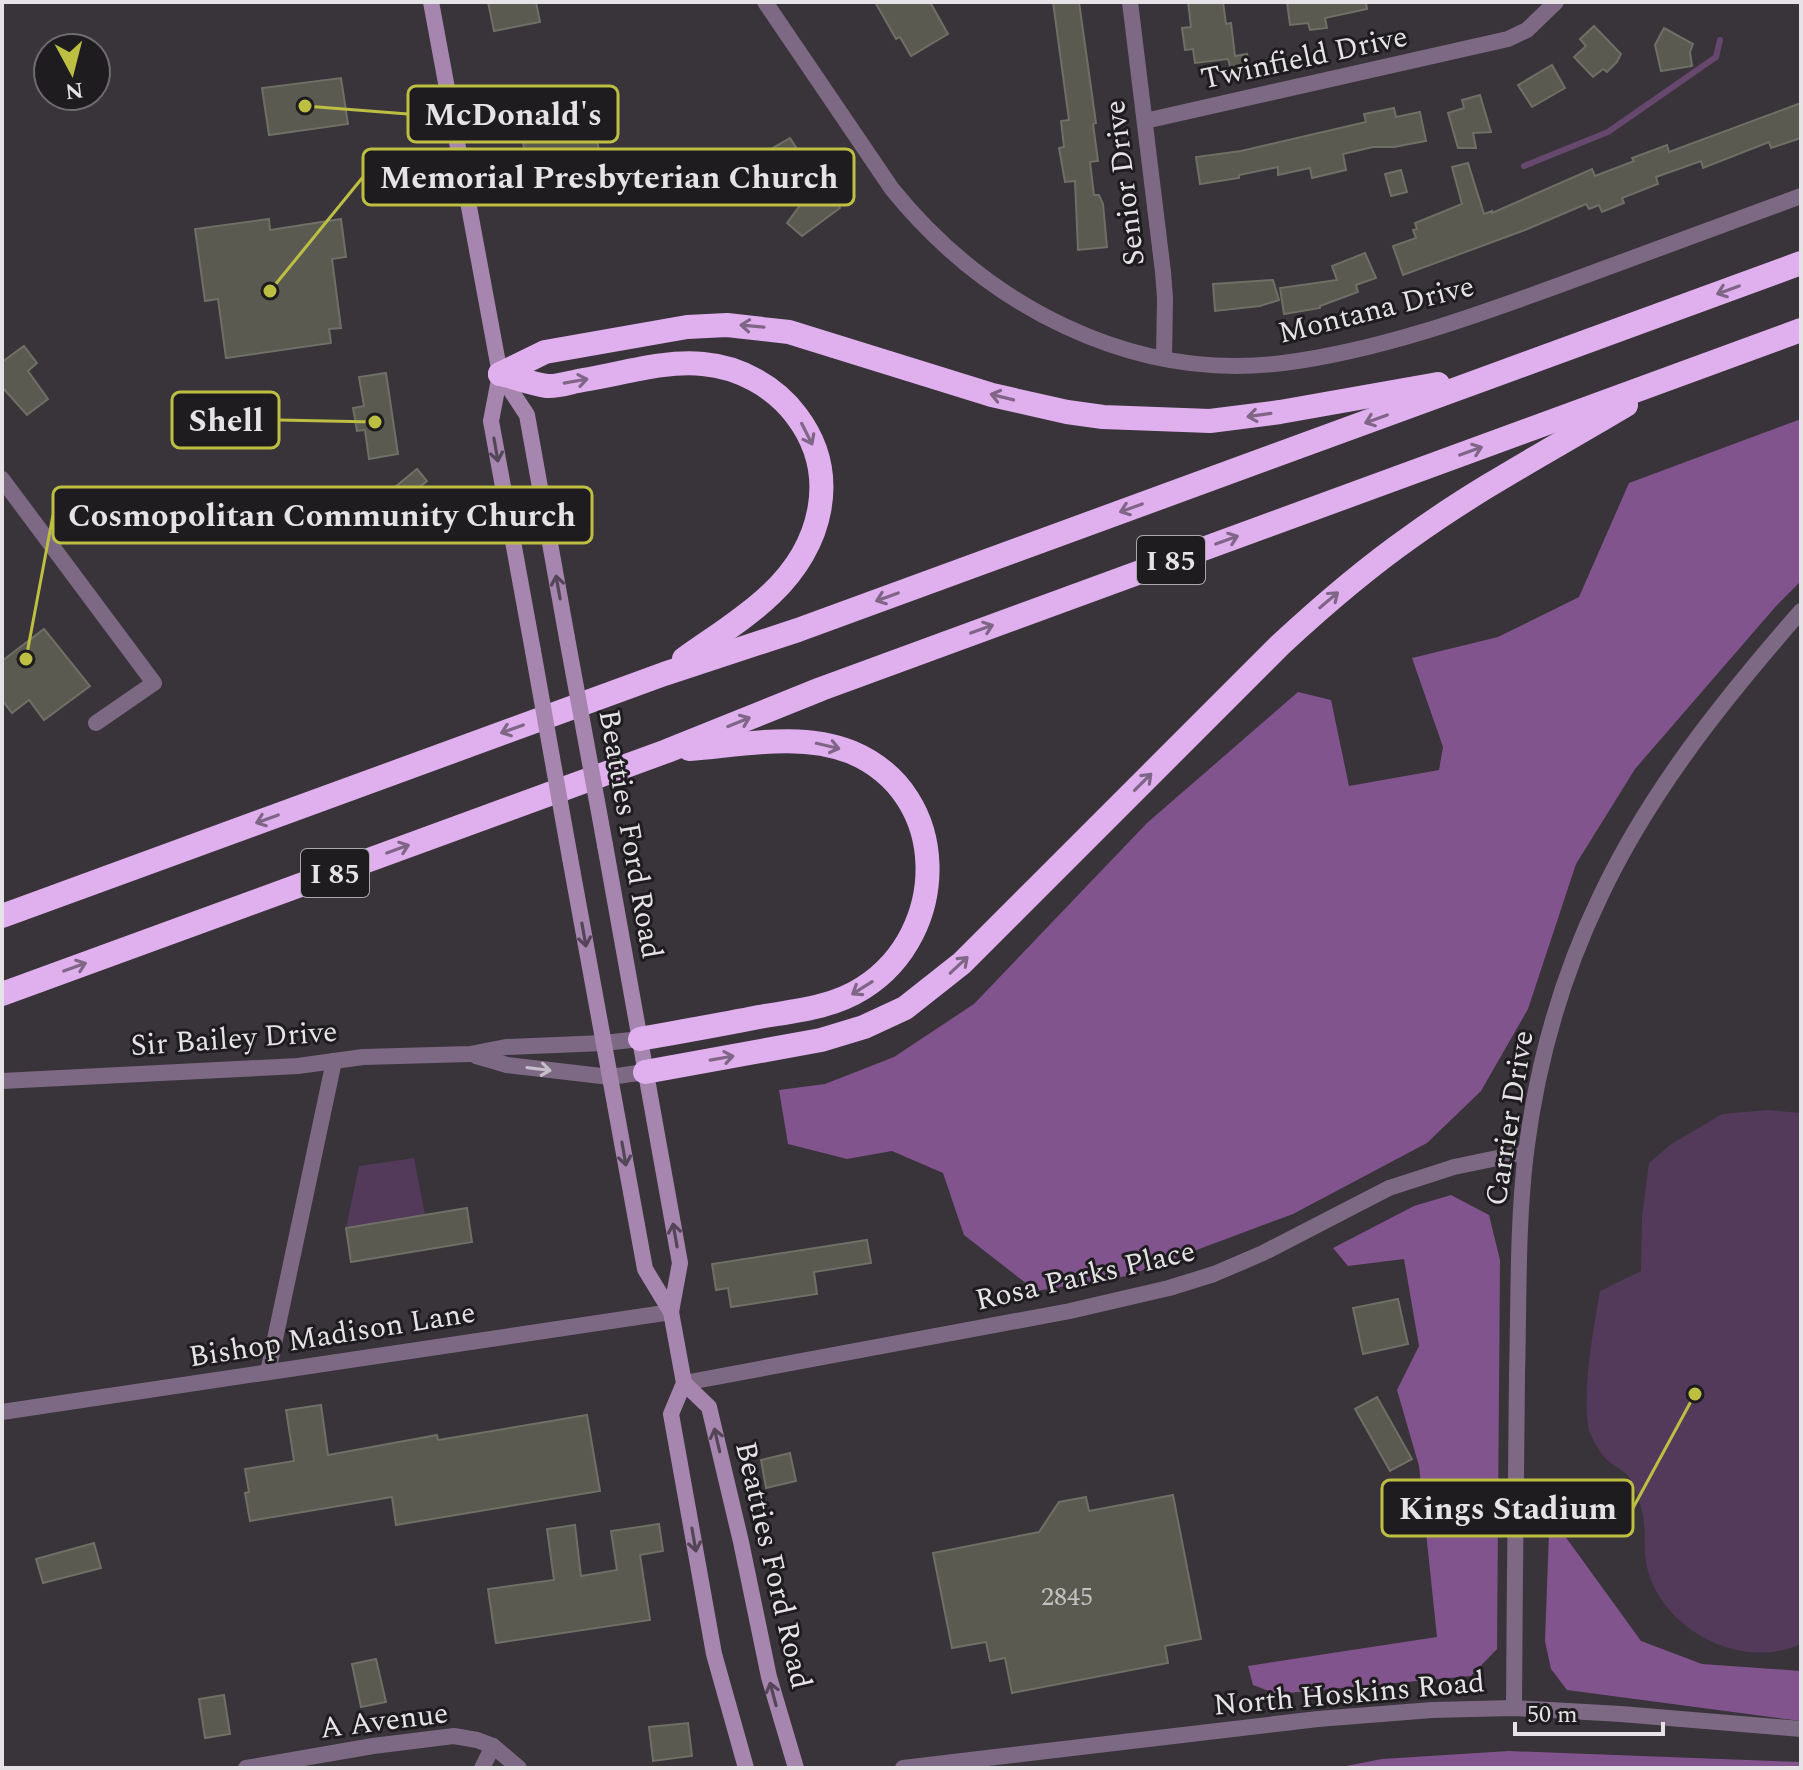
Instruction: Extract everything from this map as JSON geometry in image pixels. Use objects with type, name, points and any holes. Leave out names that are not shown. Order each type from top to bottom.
[{"type":"highway","name":"I 85","points":[[2,916],[664,674],[798,630],[1801,263]]},
{"type":"highway","points":[[500,374],[545,352],[687,327],[727,325],[789,332],[1029,404],[1067,412],[1139,420],[1210,421],[1247,417],[1501,372]]},
{"type":"highway","name":"I 85","points":[[2,994],[667,751],[821,689],[1801,330]]},
{"type":"highway","points":[[500,374],[549,386],[673,365],[716,365],[743,374],[769,388],[791,409],[808,435],[820,465],[822,497],[816,528],[801,558],[763,601],[664,674]]},
{"type":"highway","points":[[645,1072],[841,1035],[885,1019],[924,995],[962,963],[1280,645],[1346,586],[1412,535],[1458,505],[1677,375]]},
{"type":"highway","points":[[640,1039],[814,1007],[848,997],[879,977],[903,949],[919,919],[926,884],[927,845],[917,812],[897,783],[869,761],[835,747],[801,742],[667,751]]},
{"type":"main road","name":"Beatties Ford Road","points":[[431,2],[500,374],[491,421],[645,1269],[671,1312],[684,1383],[671,1414],[714,1654],[746,1768]]},
{"type":"main road","name":"Beatties Ford Road","points":[[500,374],[527,415],[680,1263],[671,1312]]},
{"type":"main road","name":"Beatties Ford Road","points":[[684,1383],[709,1407],[769,1677],[796,1768]]},
{"type":"street","name":"Montana Drive","points":[[765,2],[892,189],[914,217],[957,258],[1014,299],[1072,330],[1132,352],[1164,358],[1192,363],[1254,365],[1309,359],[1378,344],[1534,294],[1801,196]]},
{"type":"street","name":"Senior Drive","points":[[1130,2],[1164,285],[1164,358]]},
{"type":"street","name":"Twinfield Drive","points":[[1145,121],[1508,39],[1527,30],[1556,2]]},
{"type":"street","points":[[2,479],[154,683],[96,723]]},
{"type":"street","name":"Carrier Drive","points":[[1514,1708],[1519,1252],[1526,1152],[1542,1067],[1559,1004],[1583,936],[1621,855],[1677,765],[1719,709],[1801,611]]},
{"type":"street","name":"Sir Bailey Drive","points":[[2,1081],[298,1066],[363,1057],[470,1054],[506,1047],[640,1039]]},
{"type":"street","name":"Sir Bailey Drive","points":[[470,1054],[507,1065],[610,1077],[645,1072]]},
{"type":"street","points":[[268,1372],[334,1061]]},
{"type":"street","name":"Rosa Parks Place","points":[[684,1383],[1070,1311],[1169,1288],[1214,1274],[1263,1253],[1389,1188],[1454,1167],[1526,1152]]},
{"type":"street","name":"Bishop Madison Lane","points":[[2,1412],[671,1312]]},
{"type":"street","name":"North Hoskins Road","points":[[903,1768],[1318,1719],[1432,1710],[1514,1708],[1801,1729]]},
{"type":"street","name":"A Avenue","points":[[246,1768],[443,1736],[477,1740],[493,1746],[519,1768]]},
{"type":"street","points":[[482,1768],[493,1746]]},
{"type":"shaded area","points":[[1801,419],[1801,581],[1635,769],[1576,864],[1528,1009],[1481,1091],[1427,1143],[1293,1214],[1127,1276],[1036,1291],[964,1235],[943,1173],[892,1151],[847,1159],[788,1144],[779,1090],[825,1084],[894,1057],[974,1004],[1147,823],[1298,692],[1331,700],[1349,786],[1439,770],[1443,747],[1412,658],[1498,637],[1579,597],[1629,483]]},
{"type":"shaded area","points":[[1768,1110],[1801,1113],[1801,1644],[1778,1651],[1755,1652],[1731,1649],[1688,1628],[1671,1612],[1657,1592],[1646,1564],[1638,1496],[1630,1478],[1605,1458],[1592,1438],[1588,1426],[1587,1393],[1600,1291],[1641,1271],[1642,1217],[1649,1163],[1670,1145],[1722,1114]]},
{"type":"shaded area","points":[[414,1158],[425,1215],[346,1228],[359,1166]]},
{"type":"shaded area","points":[[1451,1195],[1489,1215],[1500,1260],[1497,1649],[1471,1676],[1277,1694],[1253,1685],[1248,1666],[1437,1637],[1419,1466],[1397,1390],[1419,1346],[1404,1259],[1348,1266],[1333,1248],[1414,1206]]},
{"type":"shaded area","points":[[1562,1532],[1641,1641],[1702,1664],[1801,1671],[1801,1721],[1567,1690],[1551,1669],[1545,1641],[1549,1533]]},
{"type":"shaded area","points":[[1509,1751],[1801,1762],[1801,1768],[1336,1768],[1382,1759]]},
{"type":"building","points":[[488,2],[536,2],[540,22],[494,31]]},
{"type":"building","points":[[875,2],[930,2],[948,34],[911,56],[900,37],[896,39]]},
{"type":"building","points":[[1053,2],[1079,2],[1096,123],[1093,124],[1098,161],[1090,162],[1094,195],[1099,195],[1103,204],[1107,247],[1078,250],[1075,181],[1065,182],[1059,148],[1064,147],[1061,121],[1069,120]]},
{"type":"building","points":[[1188,2],[1223,2],[1226,24],[1231,23],[1235,56],[1247,54],[1250,69],[1232,73],[1228,59],[1195,63],[1193,49],[1185,50],[1182,28],[1191,27]]},
{"type":"building","points":[[1287,2],[1366,2],[1367,9],[1325,18],[1327,28],[1310,30],[1308,23],[1290,25]]},
{"type":"building","points":[[1594,26],[1621,54],[1607,72],[1603,69],[1593,77],[1574,57],[1586,46],[1580,39]]},
{"type":"building","points":[[1664,28],[1693,44],[1690,52],[1692,66],[1661,71],[1655,45]]},
{"type":"building","points":[[1552,65],[1565,88],[1532,107],[1518,85]]},
{"type":"building","points":[[341,78],[348,124],[269,135],[262,88]]},
{"type":"building","points":[[1480,95],[1491,132],[1473,133],[1476,148],[1458,148],[1448,113],[1464,108],[1462,100]]},
{"type":"building","points":[[1801,103],[1801,138],[1771,148],[1769,142],[1703,168],[1701,161],[1656,177],[1658,184],[1622,198],[1624,203],[1602,212],[1599,205],[1589,209],[1586,204],[1403,275],[1393,246],[1416,238],[1413,230],[1417,229],[1415,223],[1462,204],[1452,167],[1468,163],[1484,214],[1492,213],[1592,169],[1595,176],[1667,145],[1669,152]]},
{"type":"building","points":[[1394,108],[1396,117],[1420,112],[1426,141],[1343,154],[1346,170],[1312,178],[1310,168],[1278,175],[1278,167],[1239,175],[1239,178],[1200,184],[1196,157],[1241,151],[1366,122],[1364,114]]},
{"type":"building","points":[[572,127],[573,133],[595,128],[600,157],[584,160],[585,165],[554,171],[553,165],[528,170],[523,142],[558,136],[556,130]]},
{"type":"building","points":[[790,138],[803,158],[779,176],[762,182],[757,180],[750,161]]},
{"type":"building","points":[[1401,170],[1407,192],[1391,196],[1385,174]]},
{"type":"building","points":[[825,188],[834,194],[840,208],[802,236],[787,223],[804,200]]},
{"type":"building","points":[[269,219],[270,230],[341,219],[346,257],[332,259],[341,328],[329,329],[331,343],[226,358],[218,299],[205,301],[195,229]]},
{"type":"building","points":[[1365,253],[1376,278],[1356,285],[1358,292],[1320,308],[1284,314],[1280,288],[1337,280],[1332,266]]},
{"type":"building","points":[[1273,280],[1279,300],[1260,306],[1215,311],[1213,284]]},
{"type":"building","points":[[24,346],[37,363],[28,371],[48,399],[27,415],[2,387],[2,362]]},
{"type":"building","points":[[386,373],[398,454],[369,459],[365,430],[357,431],[353,408],[364,406],[359,377]]},
{"type":"building","points":[[417,469],[427,481],[399,504],[389,492]]},
{"type":"building","points":[[44,629],[90,686],[44,720],[29,700],[12,713],[2,700],[2,661]]},
{"type":"building","points":[[467,1208],[472,1242],[351,1262],[346,1228]]},
{"type":"building","points":[[867,1240],[871,1263],[814,1272],[817,1294],[731,1307],[728,1288],[716,1290],[712,1264]]},
{"type":"building","points":[[1398,1299],[1408,1344],[1363,1354],[1353,1308]]},
{"type":"building","points":[[1377,1397],[1412,1459],[1390,1471],[1355,1409]]},
{"type":"building","points":[[321,1405],[328,1455],[437,1435],[438,1440],[587,1415],[600,1491],[396,1525],[392,1497],[250,1521],[245,1469],[294,1461],[286,1410]]},
{"type":"building","points":[[790,1453],[796,1481],[766,1488],[761,1460]]},
{"type":"building","points":[[1173,1495],[1201,1639],[1165,1646],[1168,1663],[1012,1693],[1005,1658],[990,1661],[986,1642],[952,1648],[933,1553],[1039,1532],[1059,1502],[1086,1497],[1089,1511]]},
{"type":"building","points":[[659,1524],[663,1551],[640,1555],[650,1620],[496,1643],[488,1589],[554,1580],[547,1529],[575,1525],[581,1576],[617,1570],[611,1531]]},
{"type":"building","points":[[94,1543],[101,1568],[43,1583],[36,1559]]},
{"type":"building","points":[[376,1659],[386,1702],[361,1707],[352,1664]]},
{"type":"building","points":[[224,1695],[230,1734],[205,1738],[199,1699]]},
{"type":"building","points":[[688,1723],[692,1756],[653,1761],[649,1727]]},
{"type":"waterway","points":[[1524,166],[1608,132],[1716,57],[1720,40]]},
{"type":"place","name":"McDonald's","points":[[305,106]]},
{"type":"place","name":"Memorial Presbyterian Church","points":[[270,291]]},
{"type":"place","name":"Shell","points":[[375,422]]},
{"type":"place","name":"Cosmopolitan Community Church","points":[[26,659]]},
{"type":"place","name":"Kings Stadium","points":[[1695,1394]]}]
